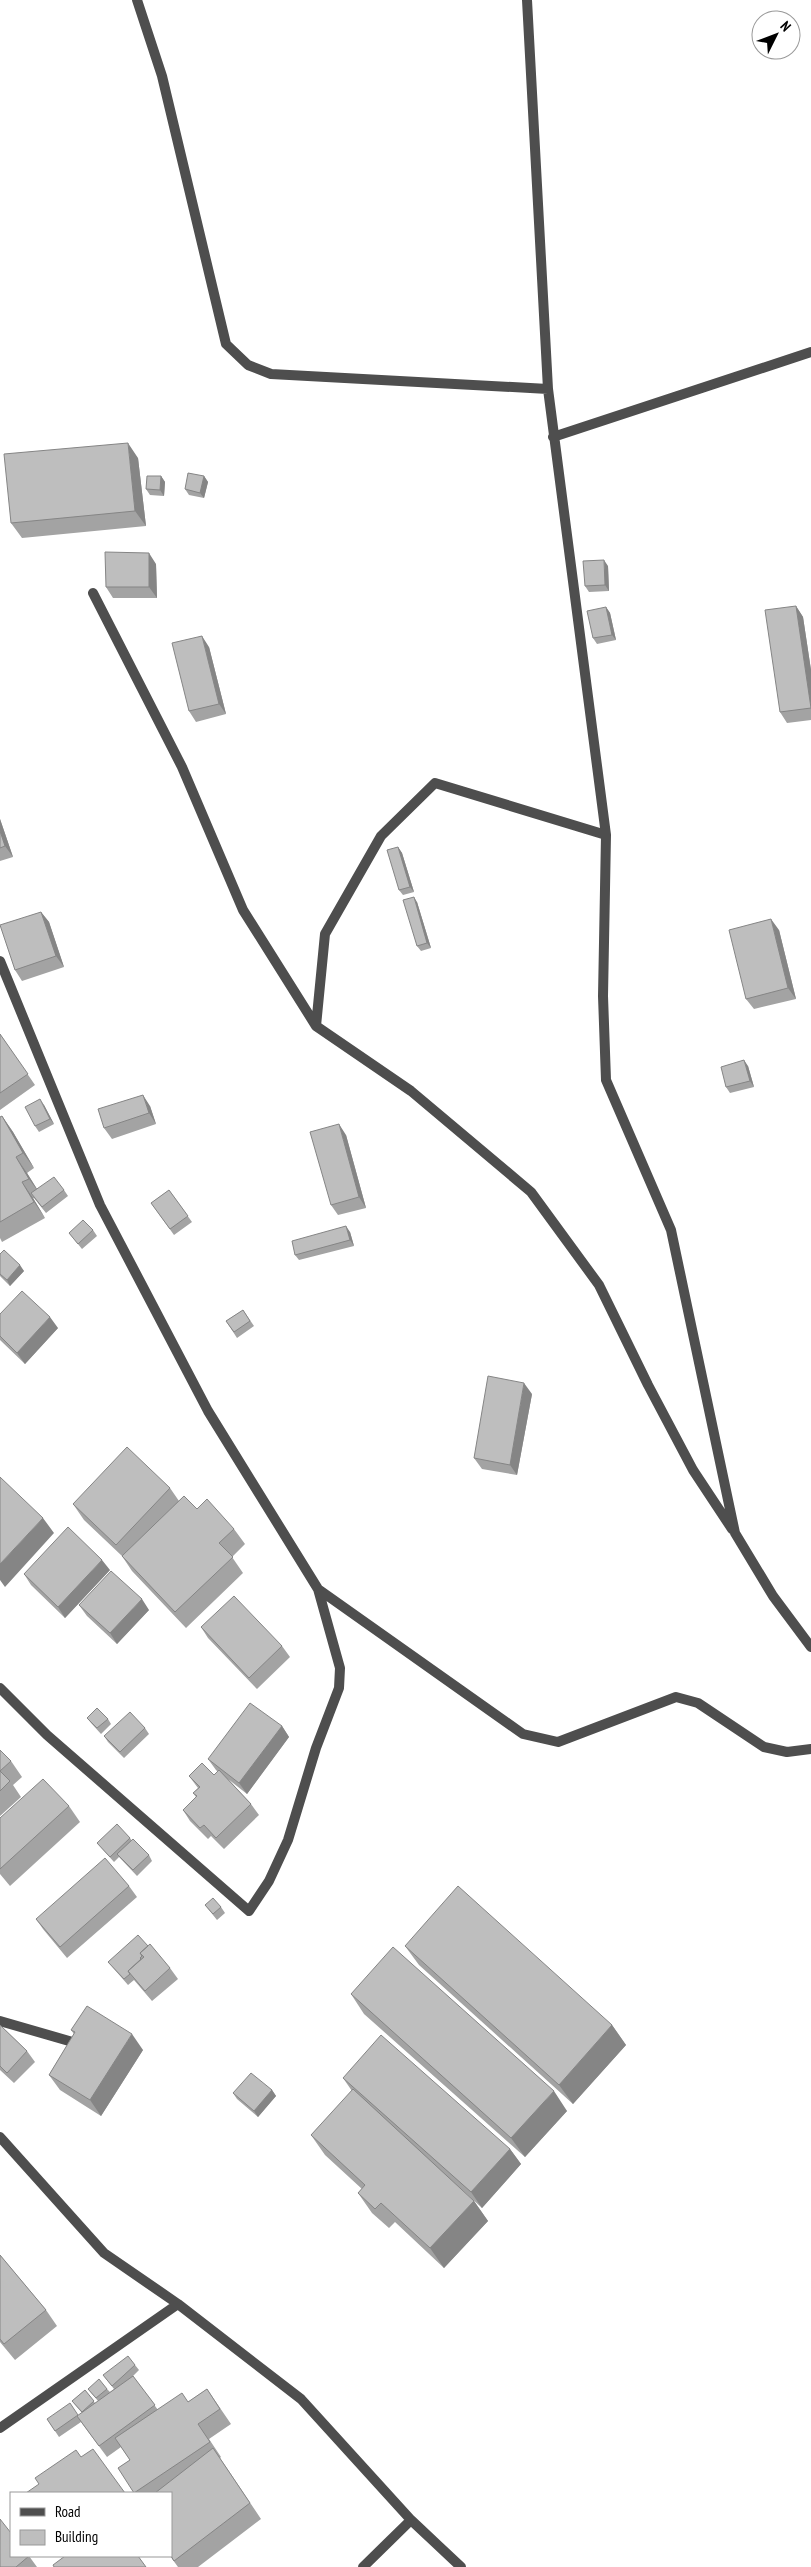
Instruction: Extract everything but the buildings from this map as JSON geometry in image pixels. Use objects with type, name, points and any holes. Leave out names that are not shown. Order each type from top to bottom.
[{"type":"street","points":[[137,0],[162,76],[226,344],[248,365],[271,374],[548,389]]},
{"type":"street","points":[[527,0],[548,389],[606,835],[604,996],[606,1080],[671,1230],[735,1533]]},
{"type":"street","points":[[553,437],[807,354],[811,364]]},
{"type":"street","points":[[93,593],[182,767],[243,910],[316,1026],[411,1091],[531,1192],[599,1285],[648,1385],[693,1470],[735,1533],[773,1596],[811,1646]]},
{"type":"street","points":[[316,1026],[325,934],[381,836],[435,782],[606,835]]},
{"type":"street","points":[[0,961],[100,1205],[208,1411],[318,1589],[340,1668],[339,1688],[316,1748],[288,1840],[269,1881],[249,1911],[47,1735],[0,1688]]},
{"type":"street","points":[[318,1589],[523,1734],[558,1742],[676,1697],[698,1703],[764,1747],[787,1752],[811,1749]]},
{"type":"street","points":[[0,2021],[76,2043]]},
{"type":"street","points":[[0,2137],[104,2253],[178,2304],[301,2399],[411,2520],[461,2567]]},
{"type":"street","points":[[0,2428],[178,2304]]},
{"type":"street","points":[[362,2567],[411,2520]]}]
